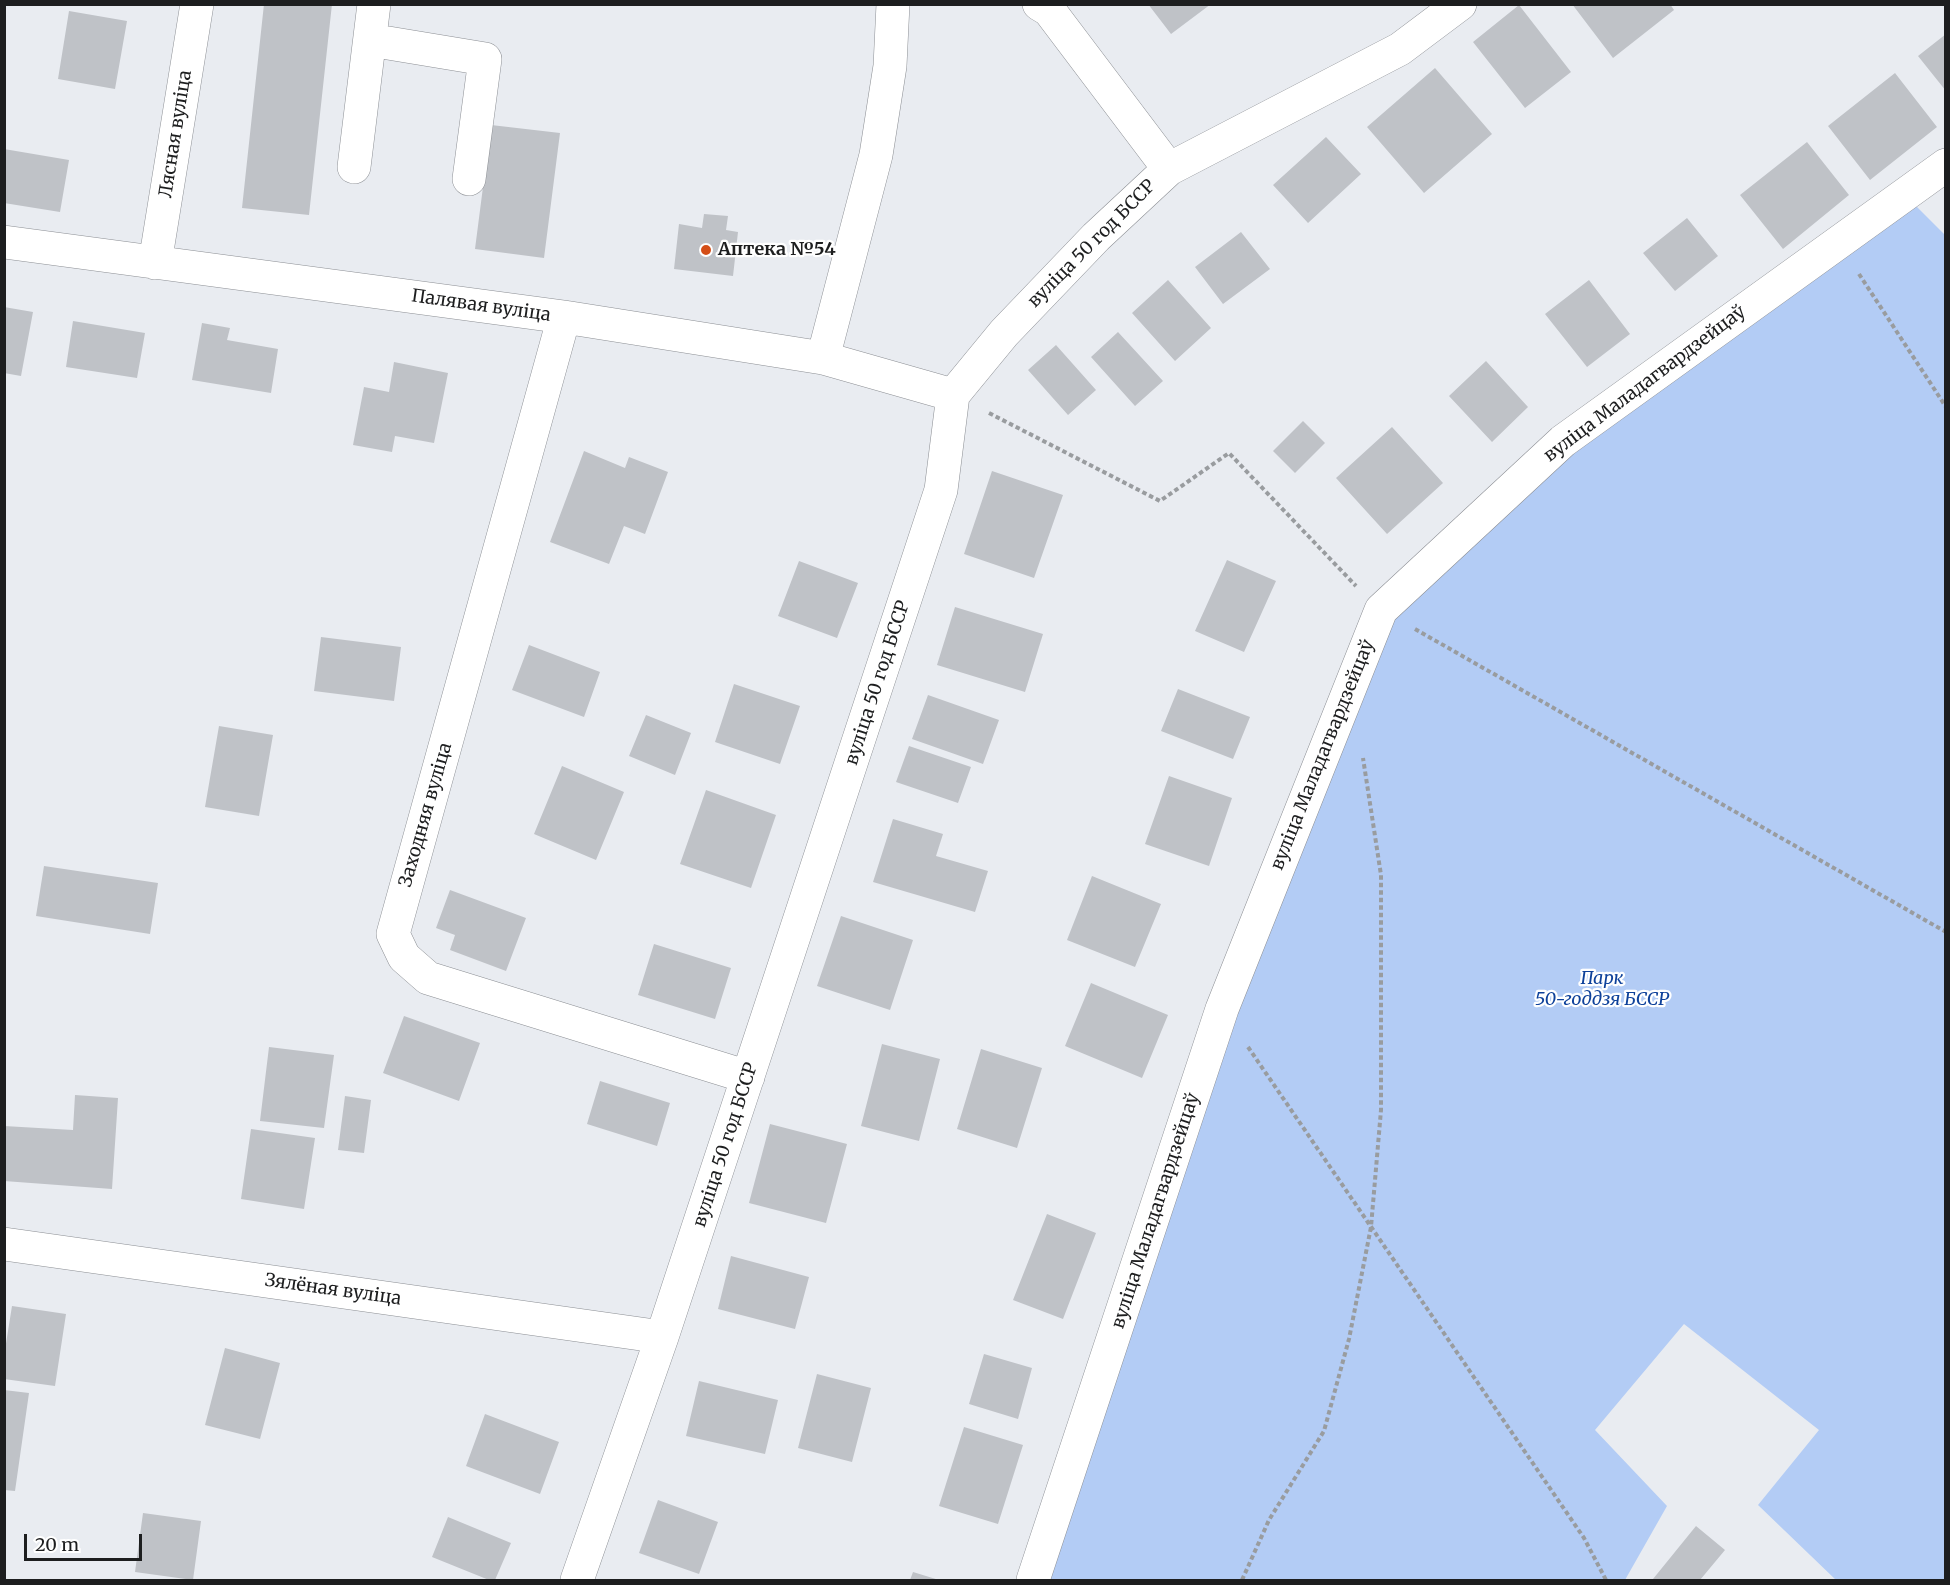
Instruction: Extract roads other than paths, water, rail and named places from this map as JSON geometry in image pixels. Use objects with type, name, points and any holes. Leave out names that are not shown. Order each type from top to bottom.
[{"type":"street","name":"Лясная вуліца","points":[[155,263],[197,4]]},
{"type":"street","points":[[354,167],[374,4]]},
{"type":"street","points":[[823,358],[876,155],[890,66],[893,4]]},
{"type":"street","points":[[1039,4],[1049,10],[1169,169]]},
{"type":"street","name":"вуліца 50 год БССР","points":[[577,1581],[662,1337],[941,490],[953,395],[1004,333],[1096,237],[1169,169],[1400,49],[1460,4]]},
{"type":"street","points":[[370,40],[485,59],[470,179]]},
{"type":"street","name":"вуліца Маладагвардзейцаў","points":[[1033,1581],[1222,1009],[1381,610],[1563,441],[1946,165]]},
{"type":"street","name":"Палявая вуліца","points":[[4,243],[564,317],[823,358],[953,395]]},
{"type":"street","name":"Заходняя вуліца","points":[[564,317],[393,934],[404,957],[428,978],[748,1077]]},
{"type":"street","name":"Зялёная вуліца","points":[[4,1244],[662,1337]]},
{"type":"place","name":"Аптека №54","points":[[706,250]]},
{"type":"park label","name":"Парк 50-годдзя БССР","points":[[1602,989]]}]
